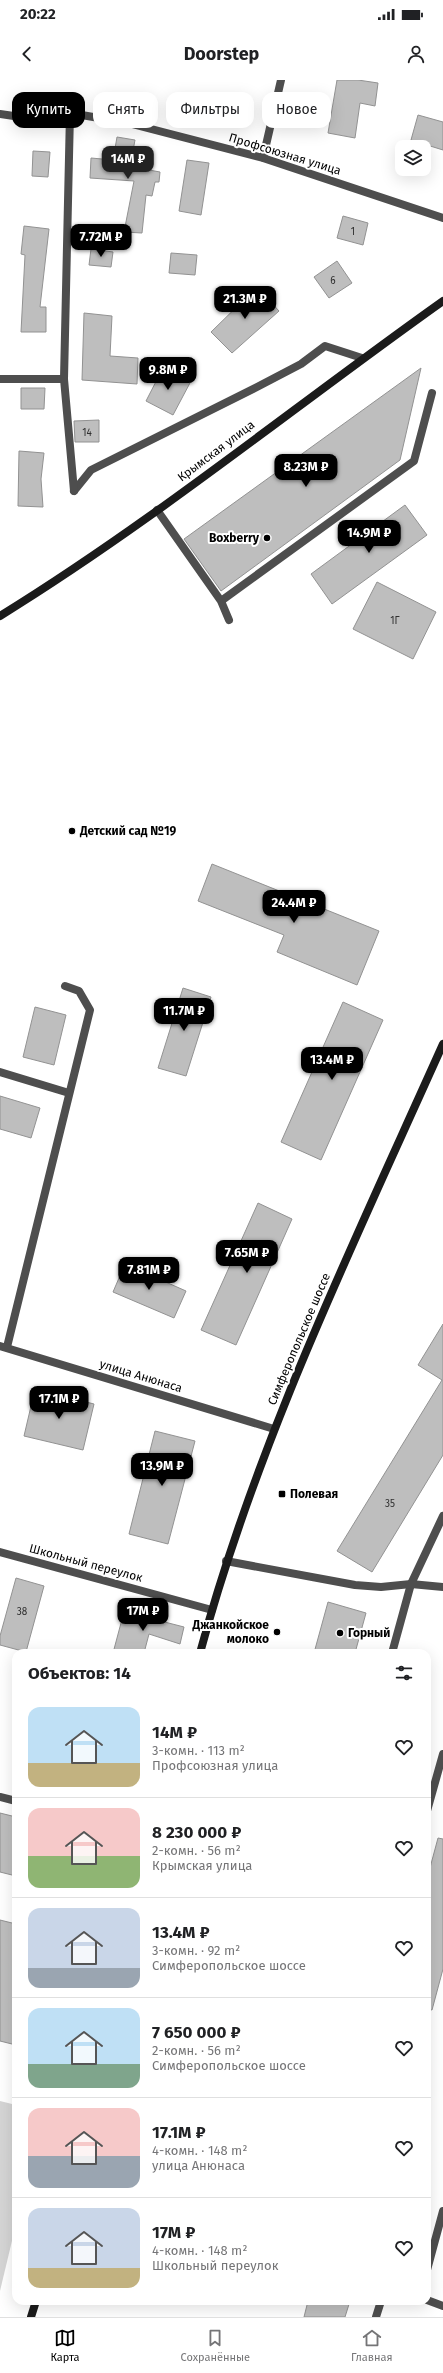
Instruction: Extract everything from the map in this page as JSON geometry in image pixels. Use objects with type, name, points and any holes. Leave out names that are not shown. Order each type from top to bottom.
[{"type":"main road","name":"Крымская улица","points":[[0,616],[52,584],[157,510],[362,358],[443,301]]},
{"type":"main road","name":"Симферопольское шоссе","points":[[201,1649],[226,1561],[274,1429],[310,1341],[443,1044]]},
{"type":"main road","points":[[31,2317],[35,2305]]},
{"type":"street","points":[[263,158],[281,80]]},
{"type":"street","name":"Профсоюзная улица","points":[[0,114],[12,116]]},
{"type":"street","name":"Профсоюзная улица","points":[[85,116],[128,123],[263,158],[443,218]]},
{"type":"street","points":[[70,128],[64,379],[74,491],[91,470],[301,364],[325,346],[362,358]]},
{"type":"street","points":[[0,379],[64,379]]},
{"type":"street","points":[[221,601],[414,461],[432,392]]},
{"type":"street","points":[[157,510],[221,601],[229,620]]},
{"type":"street","points":[[3,1346],[90,1010],[79,991],[64,986]]},
{"type":"street","points":[[0,1072],[69,1093]]},
{"type":"street","name":"улица Анюнаса","points":[[3,1346],[274,1429]]},
{"type":"street","points":[[393,1649],[411,1584],[443,1516]]},
{"type":"street","name":"Школьный переулок","points":[[0,1552],[212,1610]]},
{"type":"street","points":[[226,1561],[355,1585],[381,1588],[411,1584],[443,1587]]},
{"type":"street","points":[[431,1797],[443,1754]]},
{"type":"street","points":[[0,1797],[12,1800]]},
{"type":"street","points":[[431,2255],[443,2210]]},
{"type":"street","points":[[431,2302],[443,2306]]},
{"type":"street","points":[[376,2317],[380,2305]]},
{"type":"shaded area","points":[[0,2101],[12,2104],[12,2241],[0,2291]]},
{"type":"building","points":[[337,80],[358,80],[378,83],[375,106],[360,103],[355,138],[328,133],[329,128],[331,128],[331,115]]},
{"type":"building","points":[[418,115],[443,122],[443,150],[431,146],[431,140],[411,140]]},
{"type":"building","points":[[117,137],[135,140],[130,167],[136,168],[137,158],[150,160],[149,170],[160,172],[159,182],[155,182],[152,196],[146,195],[142,233],[124,232],[134,181],[90,178],[91,158],[113,160]]},
{"type":"building","points":[[33,151],[50,152],[48,177],[32,176]]},
{"type":"building","points":[[187,160],[209,163],[201,215],[179,211]]},
{"type":"building","points":[[343,216],[368,223],[363,245],[337,238]]},
{"type":"building","points":[[24,226],[49,229],[40,307],[46,307],[46,332],[21,332],[25,255],[21,254]]},
{"type":"building","points":[[91,249],[113,252],[111,267],[89,265]]},
{"type":"building","points":[[171,253],[197,255],[195,275],[169,273]]},
{"type":"building","points":[[337,261],[352,283],[329,298],[314,277]]},
{"type":"building","points":[[257,287],[279,311],[232,353],[211,332]]},
{"type":"building","points":[[84,313],[112,316],[110,356],[138,358],[137,384],[82,380]]},
{"type":"building","points":[[164,366],[191,381],[173,415],[146,401]]},
{"type":"building","points":[[421,368],[400,460],[221,591],[184,539]]},
{"type":"building","points":[[21,388],[45,388],[44,409],[21,409]]},
{"type":"building","points":[[99,420],[99,442],[75,442],[74,421]]},
{"type":"building","points":[[19,451],[44,453],[41,479],[43,507],[18,506]]},
{"type":"building","points":[[405,505],[427,535],[332,604],[311,574]]},
{"type":"building","points":[[377,582],[436,612],[413,659],[353,629]]},
{"type":"building","points":[[212,864],[379,931],[357,985],[277,952],[284,935],[198,901]]},
{"type":"building","points":[[183,988],[211,997],[186,1076],[158,1068]]},
{"type":"building","points":[[343,1002],[383,1020],[321,1160],[281,1142]]},
{"type":"building","points":[[35,1007],[66,1015],[54,1065],[23,1057]]},
{"type":"building","points":[[0,1096],[40,1108],[31,1138],[0,1129]]},
{"type":"building","points":[[258,1203],[292,1219],[236,1345],[201,1330]]},
{"type":"building","points":[[125,1264],[186,1291],[174,1318],[113,1292]]},
{"type":"building","points":[[443,1324],[443,1455],[372,1572],[337,1551],[442,1380],[418,1365]]},
{"type":"building","points":[[35,1389],[94,1404],[83,1450],[24,1436]]},
{"type":"building","points":[[155,1431],[195,1441],[168,1544],[129,1534]]},
{"type":"building","points":[[16,1578],[44,1586],[27,1649],[15,1649],[0,1645],[0,1636]]},
{"type":"building","name":"Горный","points":[[328,1602],[366,1613],[356,1649],[315,1649]]},
{"type":"building","points":[[125,1608],[154,1616],[153,1619],[184,1627],[180,1644],[149,1634],[145,1649],[114,1649]]},
{"type":"building","points":[[0,1813],[12,1816],[12,1875],[0,1872]]},
{"type":"building","points":[[438,1838],[443,1839],[443,1969],[432,2010],[431,2010],[431,1864]]},
{"type":"building","points":[[0,1920],[12,1923],[12,2044],[0,2041]]},
{"type":"building","points":[[307,2305],[349,2305],[345,2317],[304,2317]]},
{"type":"place","name":"Boxberry","points":[[267,538]]},
{"type":"place","name":"Детский сад №19","points":[[72,831]]},
{"type":"place","name":"Полевая","points":[[282,1494]]},
{"type":"place","name":"Джанкойское молоко","points":[[277,1632]]},
{"type":"place","name":"Горный","points":[[340,1633]]}]
